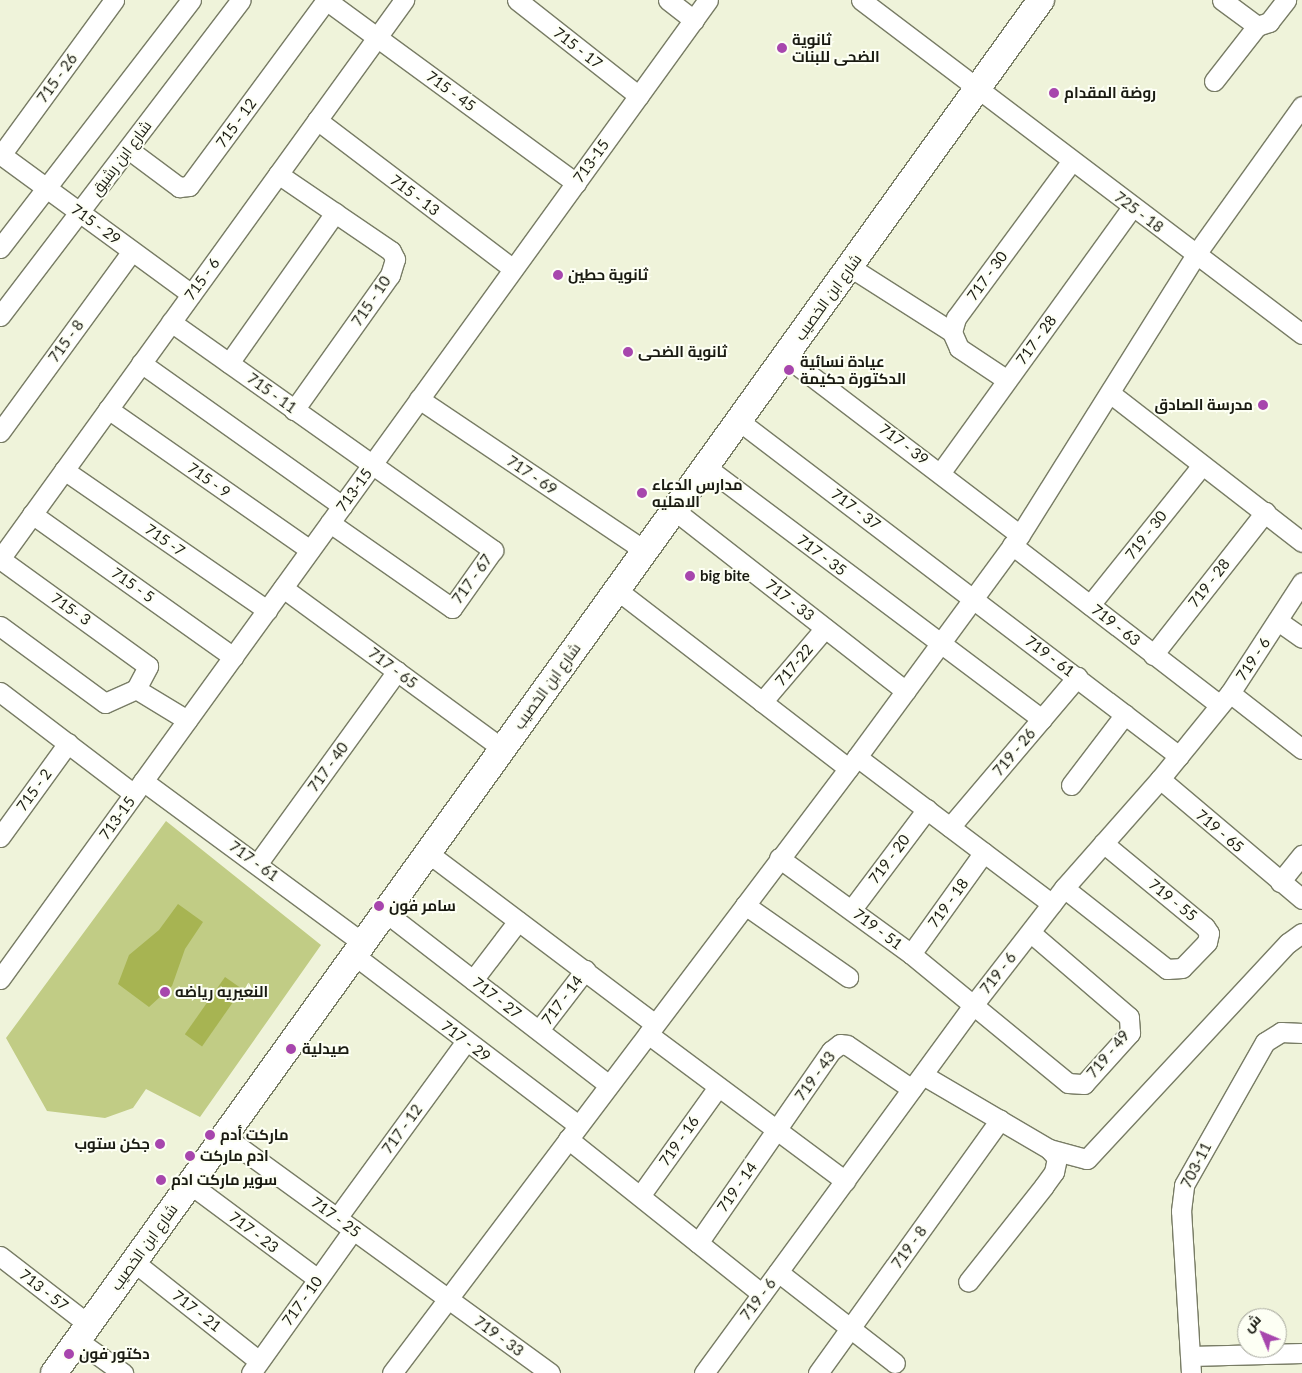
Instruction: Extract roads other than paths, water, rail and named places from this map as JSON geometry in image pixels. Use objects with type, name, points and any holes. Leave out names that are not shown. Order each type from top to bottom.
[{"type":"street","name":"715 - 26","points":[[1,155],[114,0]]},
{"type":"street","points":[[0,248],[191,0]]},
{"type":"street","name":"شارع ابن رشيق","points":[[0,316],[241,0]]},
{"type":"street","name":"715 - 12","points":[[128,149],[179,187],[189,186],[326,0]]},
{"type":"street","name":"715 - 45","points":[[326,0],[576,183]]},
{"type":"street","name":"715 - 6","points":[[0,559],[404,0]]},
{"type":"street","name":"715 - 17","points":[[517,0],[639,96]]},
{"type":"street","points":[[668,0],[694,20]]},
{"type":"street","name":"713-15","points":[[0,979],[7,953],[139,787],[708,0]]},
{"type":"street","name":"شارع ابن الخصيب","points":[[54,1373],[1041,0]]},
{"type":"street","points":[[1222,0],[1257,26]]},
{"type":"street","points":[[1214,81],[1257,26],[1270,22],[1286,0]]},
{"type":"street","name":"725 - 18","points":[[867,2],[1071,162],[1302,334]]},
{"type":"street","points":[[396,1371],[573,1132],[906,691],[1016,540],[1196,254],[1302,106]]},
{"type":"street","name":"715 - 13","points":[[317,120],[514,269]]},
{"type":"street","name":"715 - 29","points":[[1,155],[191,294]]},
{"type":"street","name":"717 - 30","points":[[952,332],[956,318],[1071,162]]},
{"type":"street","name":"715 - 10","points":[[278,174],[391,251],[395,259],[390,276],[294,410]]},
{"type":"street","name":"717 - 28","points":[[941,472],[1132,207]]},
{"type":"street","points":[[229,363],[335,213]]},
{"type":"street","name":"715 - 8","points":[[0,432],[132,250]]},
{"type":"street","points":[[850,266],[952,332],[959,348],[1007,380]]},
{"type":"street","name":"715 - 11","points":[[171,322],[372,465]]},
{"type":"street","name":"717 - 39","points":[[785,356],[941,472],[1016,540]]},
{"type":"street","points":[[141,363],[342,506]]},
{"type":"street","points":[[1110,393],[1302,542]]},
{"type":"street","name":"717 - 69","points":[[419,399],[645,551]]},
{"type":"street","name":"715 - 9","points":[[108,409],[310,550]]},
{"type":"street","name":"717 - 37","points":[[739,421],[974,598]]},
{"type":"street","name":"717 - 67","points":[[330,523],[452,608],[493,550],[372,465]]},
{"type":"street","name":"719 - 30","points":[[1090,605],[1202,465]]},
{"type":"street","name":"717 - 35","points":[[706,467],[1042,720]]},
{"type":"street","name":"715 -7","points":[[64,470],[267,610]]},
{"type":"street","name":"717 - 33","points":[[674,510],[906,691]]},
{"type":"street","name":"719 - 28","points":[[1153,654],[1265,512]]},
{"type":"street","name":"715 - 5","points":[[32,514],[233,657]]},
{"type":"street","name":"719 - 63","points":[[1016,540],[1090,605],[1153,654],[1225,699]]},
{"type":"street","name":"715- 3","points":[[0,559],[141,659],[148,666],[136,689]]},
{"type":"street","name":"719 - 6","points":[[704,1373],[974,1004],[1064,888],[1160,780],[1225,699],[1302,582]]},
{"type":"street","name":"717 - 65","points":[[283,588],[503,748]]},
{"type":"street","points":[[617,590],[762,702],[927,809],[1052,904]]},
{"type":"street","name":"719 - 61","points":[[974,598],[1179,756]]},
{"type":"street","points":[[1278,621],[1302,638]]},
{"type":"street","points":[[0,626],[105,703],[136,689],[187,720]]},
{"type":"street","name":"717-22","points":[[762,702],[825,628]]},
{"type":"street","name":"717 - 40","points":[[258,863],[397,671]]},
{"type":"street","name":"719 - 26","points":[[950,827],[1077,677]]},
{"type":"street","points":[[1,696],[68,743],[139,787]]},
{"type":"street","points":[[1225,699],[1302,749]]},
{"type":"street","points":[[1071,785],[1125,714]]},
{"type":"street","name":"715 - 2","points":[[0,838],[68,743]]},
{"type":"street","name":"719 - 65","points":[[1160,780],[1302,899]]},
{"type":"street","name":"717 - 61","points":[[139,787],[258,863],[359,949]]},
{"type":"street","name":"719 - 20","points":[[852,909],[927,809]]},
{"type":"street","name":"719 - 55","points":[[1064,888],[1167,969],[1182,968],[1207,942],[1209,933],[1205,927],[1103,843]]},
{"type":"street","name":"719 - 18","points":[[911,954],[984,852]]},
{"type":"street","points":[[428,853],[585,970],[718,1087],[845,1181]]},
{"type":"street","points":[[1280,882],[1302,855]]},
{"type":"street","name":"719 - 51","points":[[779,858],[852,909],[974,1004]]},
{"type":"street","points":[[745,905],[848,977]]},
{"type":"street","name":"717 - 27","points":[[385,912],[609,1085]]},
{"type":"street","points":[[473,980],[518,921]]},
{"type":"street","name":"719 - 49","points":[[974,1004],[1068,1083],[1078,1085],[1084,1084],[1130,1033],[1129,1017],[1030,932]]},
{"type":"street","points":[[918,1082],[1000,1120],[1049,1149],[1087,1159],[1288,943],[1302,933]]},
{"type":"street","name":"717 - 29","points":[[359,949],[573,1132],[640,1196],[762,1294]]},
{"type":"street","name":"717 - 14","points":[[539,1030],[585,970]]},
{"type":"street","name":"703-11","points":[[1191,1364],[1180,1202],[1184,1185],[1266,1042],[1281,1032],[1302,1033]]},
{"type":"street","name":"717 - 12","points":[[337,1218],[466,1041]]},
{"type":"street","name":"719 - 43","points":[[776,1131],[831,1051],[840,1044],[847,1045],[918,1082]]},
{"type":"street","name":"719 - 16","points":[[640,1196],[718,1087]]},
{"type":"street","name":"719 - 8","points":[[818,1373],[1000,1120]]},
{"type":"street","name":"719 - 14","points":[[698,1243],[776,1131]]},
{"type":"street","name":"717 - 25","points":[[224,1136],[448,1299]]},
{"type":"street","points":[[968,1282],[1054,1172],[1057,1158],[1049,1149]]},
{"type":"street","name":"717 - 23","points":[[190,1184],[318,1279]]},
{"type":"street","name":"717 - 10","points":[[255,1367],[353,1230]]},
{"type":"street","name":"717 - 21","points":[[134,1262],[255,1367]]},
{"type":"street","name":"713 - 57","points":[[3,1265],[83,1332],[123,1373]]},
{"type":"street","points":[[778,1272],[895,1363]]},
{"type":"street","name":"719 - 33","points":[[448,1299],[550,1373]]},
{"type":"street","points":[[1191,1364],[1302,1354]]},
{"type":"place","name":"ثانوية الضحى للبنات","points":[[782,48]]},
{"type":"place","name":"روضة المقدام","points":[[1054,93]]},
{"type":"place","name":"ثانوية حطين","points":[[558,275]]},
{"type":"place","name":"ثانوية الضحى","points":[[628,352]]},
{"type":"place","name":"عيادة نسائية الدكتورة حكيمة","points":[[789,370]]},
{"type":"place","name":"مدرسة الصادق","points":[[1263,405]]},
{"type":"place","name":"مدارس الدعاء الاهليه","points":[[642,493]]},
{"type":"place","name":"big bite","points":[[690,576]]},
{"type":"place","name":"سامر فون","points":[[379,906]]},
{"type":"place","name":"النعيريه رياضه","points":[[165,992]]},
{"type":"place","name":"صيدلية","points":[[291,1049]]},
{"type":"place","name":"ماركت أدم","points":[[210,1135]]},
{"type":"place","name":"جكن ستوب","points":[[160,1144]]},
{"type":"place","name":"ادم ماركت","points":[[190,1156]]},
{"type":"place","name":"سوير ماركت ادم","points":[[161,1180]]},
{"type":"place","name":"دكتور فون","points":[[69,1354]]}]
